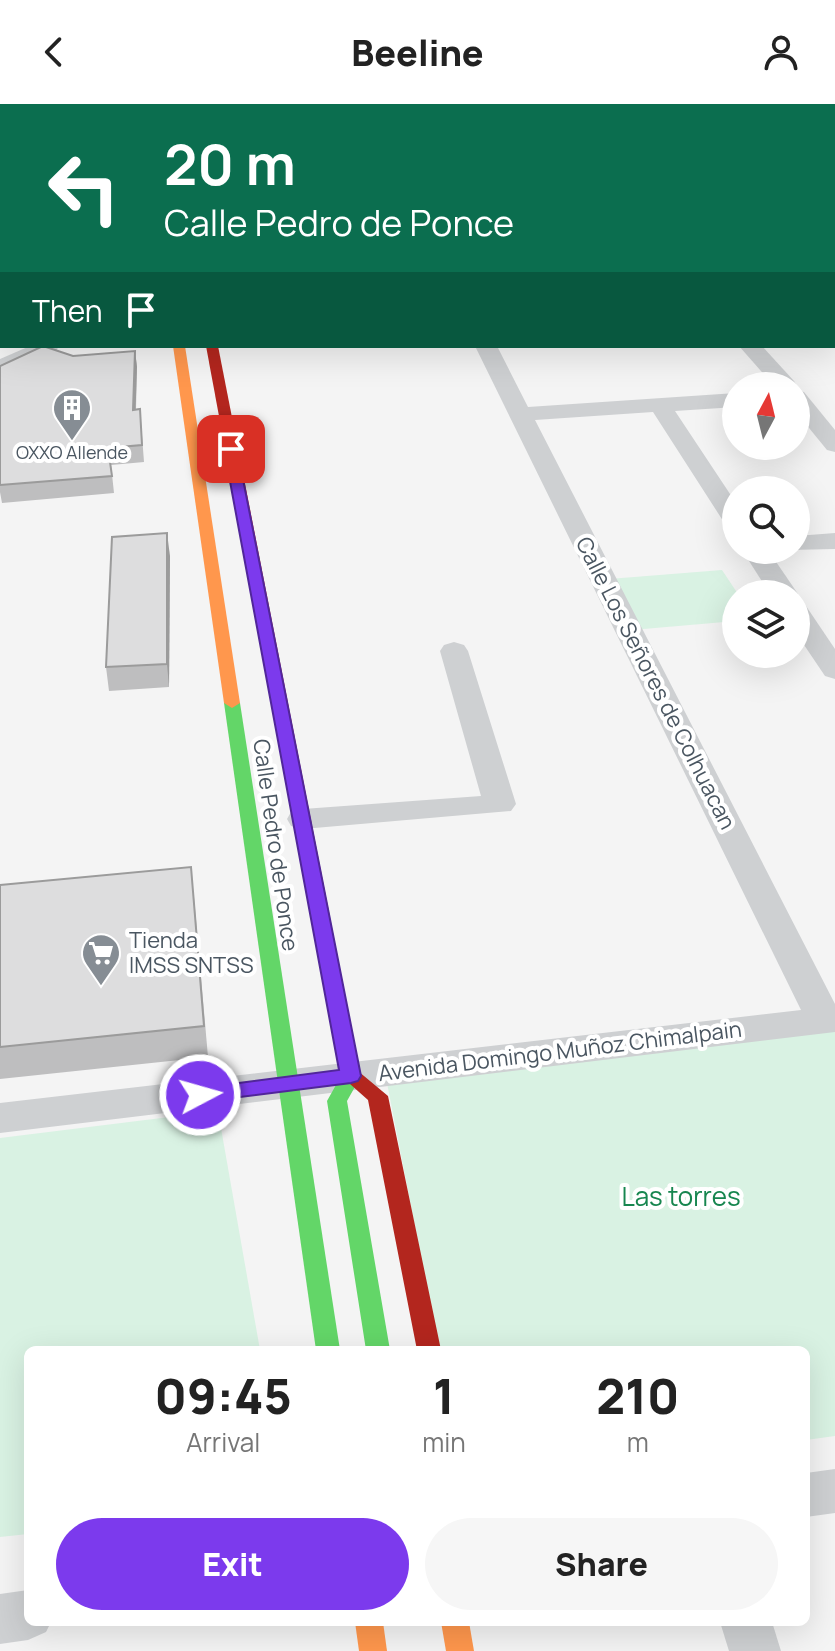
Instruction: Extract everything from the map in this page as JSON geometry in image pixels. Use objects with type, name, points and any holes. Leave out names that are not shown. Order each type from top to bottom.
[{"type":"street","points":[[0,367],[43,348]]},
{"type":"street","name":"Calle Pedro de Ponce","points":[[179,348],[286,1085],[327,1346]]},
{"type":"street","name":"Calle Pedro de Ponce","points":[[212,348],[351,1076],[337,1101],[377,1346]]},
{"type":"street","name":"Calle Los Señores de Colhuacan","points":[[487,348],[830,1020]]},
{"type":"street","points":[[752,348],[773,372]]},
{"type":"street","points":[[522,414],[722,401]]},
{"type":"street","points":[[660,406],[722,501]]},
{"type":"street","points":[[810,414],[834,443]]},
{"type":"street","points":[[810,543],[835,541]]},
{"type":"street","points":[[810,633],[835,670]]},
{"type":"street","points":[[303,819],[500,804],[454,651]]},
{"type":"street","name":"Avenida Domingo Muñoz Chimalpain","points":[[0,1118],[830,1020]]},
{"type":"street","points":[[351,1076],[378,1096],[428,1346]]},
{"type":"street","points":[[810,1494],[835,1491]]},
{"type":"street","points":[[0,1619],[24,1616]]},
{"type":"street","points":[[370,1626],[373,1651]]},
{"type":"street","points":[[456,1626],[460,1651]]},
{"type":"street","points":[[747,1626],[755,1651]]},
{"type":"green space","points":[[722,570],[729,580],[722,580],[722,622],[632,630],[609,579]]},
{"type":"green space","name":"Las torres","points":[[835,1026],[835,1436],[810,1439],[810,1346],[438,1346],[386,1078]]},
{"type":"green space","points":[[218,1111],[259,1346],[24,1346],[24,1534],[0,1537],[0,1138]]},
{"type":"building","points":[[39,348],[73,356],[135,351],[133,410],[140,409],[142,445],[108,448],[112,476],[0,485],[0,366]]},
{"type":"building","points":[[167,533],[167,664],[106,667],[112,537]]},
{"type":"building","name":"Tienda IMSS SNTSS","points":[[191,867],[204,1026],[0,1047],[0,885]]},
{"type":"traffic: fast","points":[[232,703],[327,1346]]},
{"type":"traffic: fast","points":[[321,917],[351,1076],[337,1101],[377,1346]]},
{"type":"traffic: slow","points":[[179,348],[232,703]]},
{"type":"traffic: slow","points":[[370,1626],[373,1651]]},
{"type":"traffic: slow","points":[[456,1626],[460,1651]]},
{"type":"traffic: jam","points":[[212,348],[321,917]]},
{"type":"traffic: jam","points":[[351,1076],[378,1096],[428,1346]]},
{"type":"place","name":"OXXO Allende","points":[[72,442]]},
{"type":"place","name":"Tienda IMSS SNTSS","points":[[101,987]]},
{"type":"route","points":[[200,1095],[351,1076],[231,449]]}]
